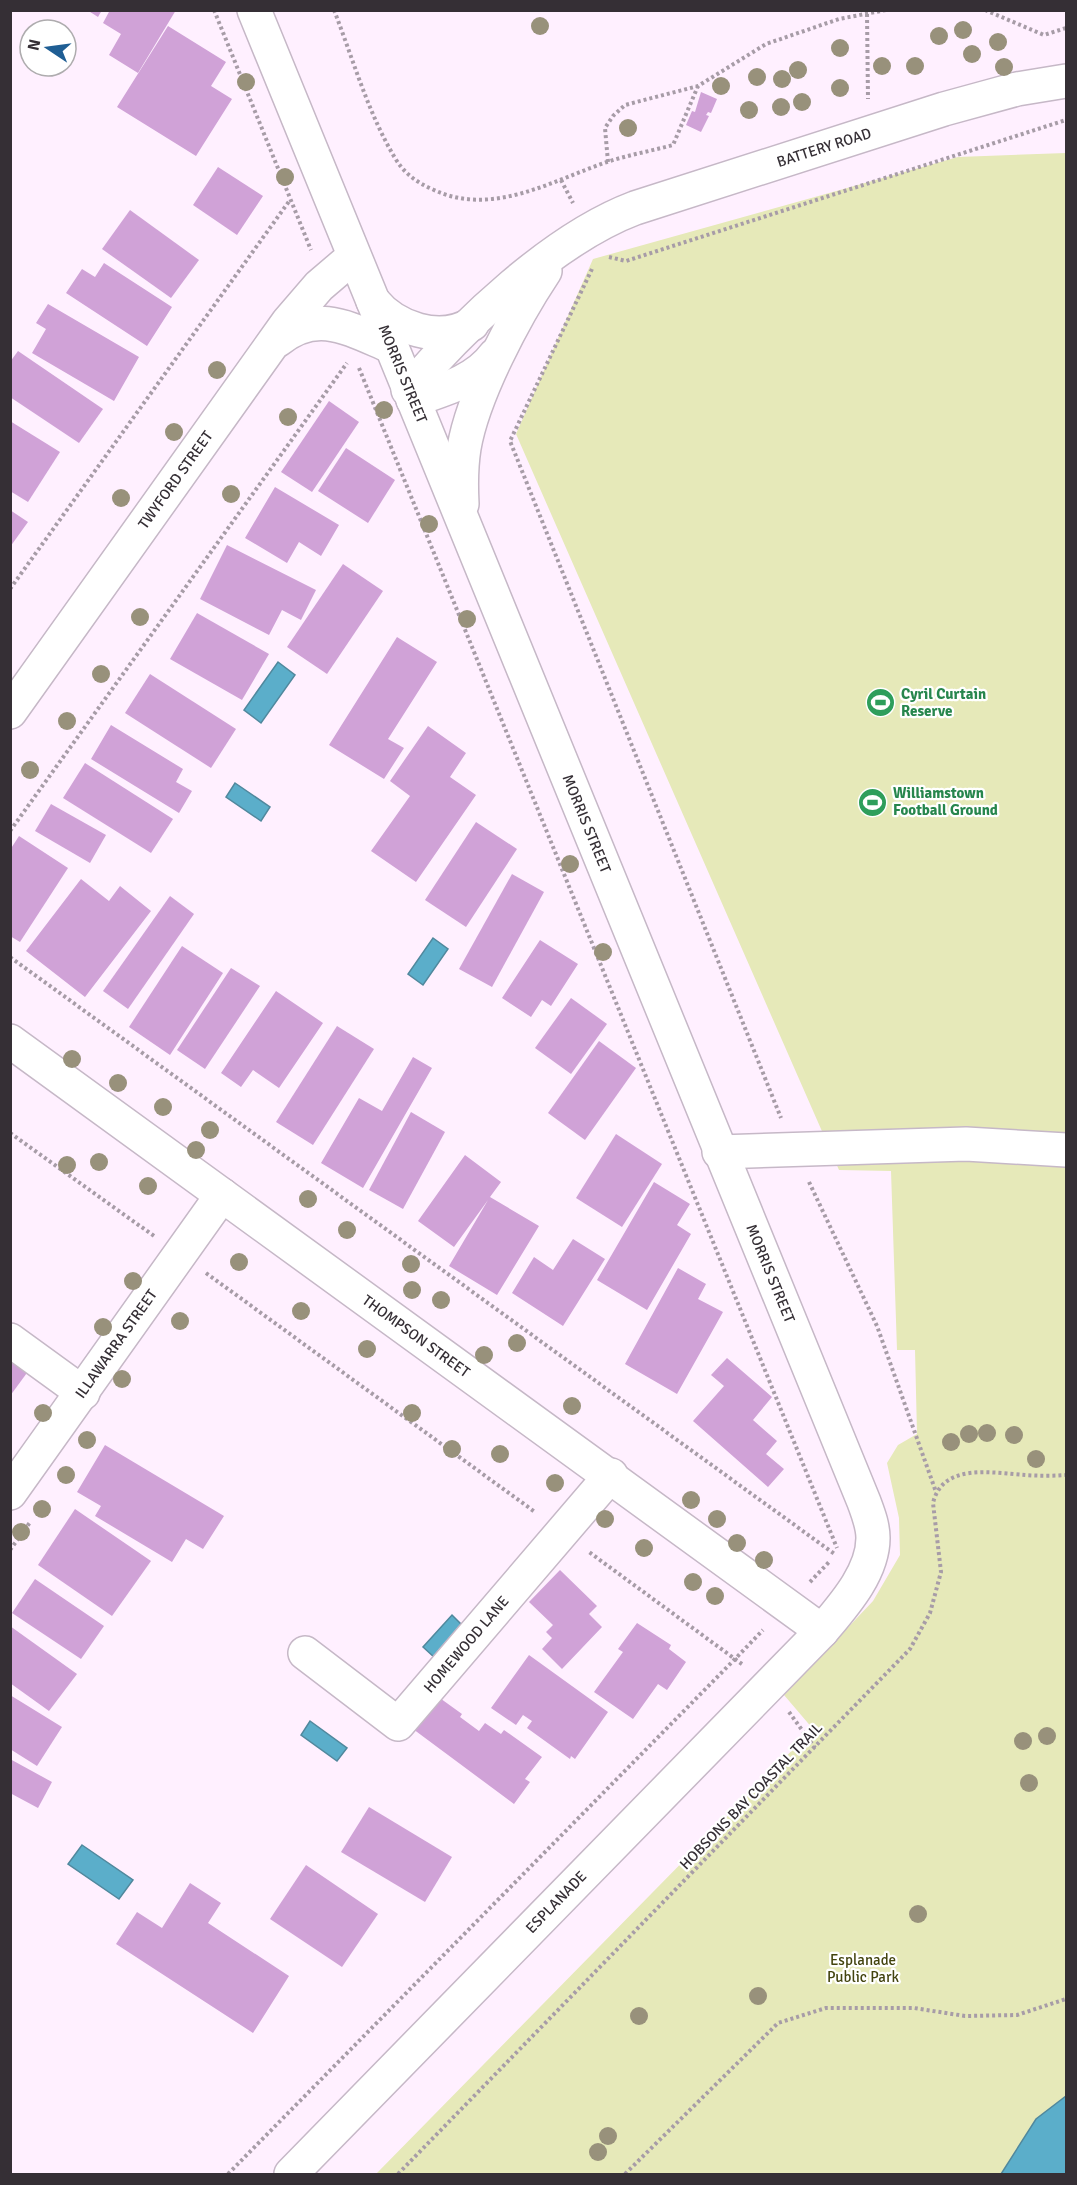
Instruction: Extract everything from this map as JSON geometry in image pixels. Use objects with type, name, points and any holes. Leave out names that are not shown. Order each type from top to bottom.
[{"type":"street","name":"MORRIS STREET","points":[[254,10],[353,257],[662,1004],[719,1152],[871,1522],[873,1538],[870,1556],[846,1602],[822,1631]]},
{"type":"street","name":"BATTERY ROAD","points":[[411,395],[452,340],[519,282],[587,231],[635,208],[944,109],[1017,89],[1066,81]]},
{"type":"street","name":"BATTERY ROAD","points":[[462,517],[461,470],[466,437],[483,390],[510,334],[551,263],[587,231]]},
{"type":"street","name":"TWYFORD STREET","points":[[10,712],[21,677],[269,349],[324,281],[353,257]]},
{"type":"street","points":[[372,300],[383,313],[397,323],[425,331],[455,332],[474,322]]},
{"type":"street","points":[[269,349],[290,331],[306,324],[319,322],[347,341],[390,346]]},
{"type":"street","name":"BATTERY ROAD","points":[[411,395],[478,373],[510,334]]},
{"type":"street","name":"THOMPSON STREET","points":[[10,1041],[611,1475],[822,1631]]},
{"type":"street","points":[[719,1152],[966,1144],[1066,1150]]},
{"type":"street","name":"ILLAWARRA STREET","points":[[10,1493],[222,1195]]},
{"type":"street","points":[[10,1340],[83,1393]]},
{"type":"street","name":"HOMEWOOD LANE","points":[[305,1653],[398,1724],[611,1475]]},
{"type":"street","name":"ESPLANADE","points":[[291,2175],[822,1631]]},
{"type":"path","points":[[214,10],[324,281]]},
{"type":"path","points":[[333,10],[376,120],[395,159],[412,179],[436,191],[459,198],[482,201],[523,194],[608,162],[673,145],[698,86]]},
{"type":"path","points":[[985,10],[1018,27],[1044,35],[1066,28]]},
{"type":"path","points":[[608,162],[605,128],[612,116],[625,105],[698,86],[766,44],[839,19],[882,11]]},
{"type":"path","points":[[867,14],[867,61]]},
{"type":"path","points":[[603,259],[609,257],[626,261],[1066,120]]},
{"type":"path","points":[[10,589],[291,200]]},
{"type":"path","points":[[595,262],[510,441],[793,1149],[877,1326],[936,1492],[958,1474],[987,1472],[1066,1475]]},
{"type":"path","points":[[10,831],[347,341]]},
{"type":"path","points":[[228,2175],[839,1552],[347,341]]},
{"type":"path","points":[[10,957],[836,1555]]},
{"type":"path","points":[[10,1133],[735,1659],[769,1686],[815,1748]]},
{"type":"path","name":"HOBSONS BAY COASTAL TRAIL","points":[[398,2175],[910,1649],[930,1613],[941,1572],[933,1503],[936,1492]]},
{"type":"path","points":[[625,2175],[778,2023],[826,2008],[914,2008],[965,2016],[1017,2015],[1066,1999]]},
{"type":"green space","name":"Esplanade Public Park","points":[[1066,153],[1066,2096],[1036,2119],[1001,2174],[376,2174],[813,1729],[784,1695],[873,1601],[900,1555],[899,1518],[887,1463],[898,1445],[917,1434],[915,1350],[897,1350],[891,1171],[839,1170],[516,434],[593,259],[958,157]]},
{"type":"water","points":[[278,662],[295,675],[261,723],[244,710]]},
{"type":"water","points":[[235,783],[270,807],[261,821],[226,797]]},
{"type":"water","points":[[433,938],[448,949],[423,985],[408,974]]},
{"type":"water","points":[[452,1615],[463,1626],[435,1658],[423,1647]]},
{"type":"water","points":[[310,1721],[347,1748],[337,1761],[301,1735]]},
{"type":"water","points":[[82,1845],[133,1880],[119,1899],[68,1864]]},
{"type":"water","points":[[1066,2096],[1066,2174],[1001,2174],[1036,2119]]},
{"type":"building","points":[[87,10],[102,10],[98,17]]},
{"type":"building","points":[[110,10],[176,10],[138,73],[109,55],[121,34],[103,23]]},
{"type":"building","points":[[168,26],[226,62],[211,86],[232,99],[196,156],[117,107]]},
{"type":"building","points":[[701,92],[717,99],[711,113],[708,112],[706,115],[709,116],[701,132],[686,125],[692,111],[695,112]]},
{"type":"building","points":[[218,167],[263,196],[237,235],[193,205]]},
{"type":"building","points":[[130,210],[199,260],[171,298],[102,249]]},
{"type":"building","points":[[104,263],[172,307],[147,346],[66,293],[82,269],[95,277]]},
{"type":"building","points":[[48,304],[139,357],[114,401],[32,353],[46,329],[36,323]]},
{"type":"building","points":[[18,351],[103,409],[79,443],[10,397],[10,362]]},
{"type":"building","points":[[329,401],[359,422],[312,492],[281,472]]},
{"type":"building","points":[[10,421],[60,452],[28,502],[10,491]]},
{"type":"building","points":[[346,448],[395,480],[368,523],[318,491]]},
{"type":"building","points":[[275,487],[339,525],[321,556],[299,542],[287,563],[245,538]]},
{"type":"building","points":[[10,510],[28,522],[10,547]]},
{"type":"building","points":[[227,545],[316,590],[301,620],[282,610],[269,635],[200,599]]},
{"type":"building","points":[[343,564],[383,591],[327,674],[287,647]]},
{"type":"building","points":[[197,613],[269,654],[242,700],[170,659]]},
{"type":"building","points":[[397,637],[437,662],[388,739],[404,748],[384,779],[329,745]]},
{"type":"building","points":[[150,674],[236,729],[211,768],[125,713]]},
{"type":"building","points":[[111,725],[183,769],[176,782],[192,791],[179,813],[91,759]]},
{"type":"building","points":[[428,726],[466,753],[450,777],[476,795],[416,882],[371,851],[410,796],[390,781]]},
{"type":"building","points":[[85,763],[173,819],[151,853],[63,798]]},
{"type":"building","points":[[51,804],[106,835],[90,863],[35,831]]},
{"type":"building","points":[[476,822],[517,849],[466,927],[425,900]]},
{"type":"building","points":[[19,836],[68,868],[20,942],[10,936],[10,850]]},
{"type":"building","points":[[512,874],[544,892],[492,987],[459,969]]},
{"type":"building","points":[[81,879],[109,901],[120,886],[151,911],[85,997],[26,951]]},
{"type":"building","points":[[170,896],[194,914],[128,1009],[103,991]]},
{"type":"building","points":[[540,940],[578,964],[551,1006],[542,1000],[531,1017],[502,998]]},
{"type":"building","points":[[182,946],[223,973],[170,1055],[129,1027]]},
{"type":"building","points":[[231,968],[260,986],[205,1069],[177,1050]]},
{"type":"building","points":[[276,991],[323,1023],[279,1088],[253,1070],[241,1087],[221,1073]]},
{"type":"building","points":[[571,998],[607,1024],[571,1074],[535,1048]]},
{"type":"building","points":[[337,1026],[374,1049],[313,1145],[276,1122]]},
{"type":"building","points":[[599,1041],[636,1068],[585,1140],[548,1113]]},
{"type":"building","points":[[413,1057],[432,1068],[363,1188],[321,1163],[359,1098],[382,1111]]},
{"type":"building","points":[[411,1112],[445,1132],[403,1209],[369,1190]]},
{"type":"building","points":[[616,1134],[662,1164],[622,1227],[576,1198]]},
{"type":"building","points":[[465,1155],[501,1182],[490,1197],[539,1226],[497,1295],[449,1266],[488,1200],[454,1247],[418,1221]]},
{"type":"building","points":[[654,1182],[690,1204],[677,1225],[691,1234],[647,1310],[597,1280]]},
{"type":"building","points":[[573,1239],[605,1259],[563,1326],[512,1293],[534,1257],[553,1270]]},
{"type":"building","points":[[678,1268],[706,1284],[698,1299],[723,1312],[677,1394],[625,1364]]},
{"type":"building","points":[[10,1350],[32,1366],[10,1396]]},
{"type":"building","points":[[727,1358],[772,1397],[753,1420],[777,1441],[766,1454],[784,1469],[768,1487],[693,1421],[724,1386],[711,1375]]},
{"type":"building","points":[[105,1445],[224,1516],[203,1549],[186,1539],[172,1562],[95,1516],[101,1506],[77,1492]]},
{"type":"building","points":[[75,1509],[151,1561],[112,1616],[38,1565]]},
{"type":"building","points":[[560,1570],[597,1606],[589,1614],[602,1627],[562,1669],[542,1649],[552,1638],[546,1632],[553,1625],[529,1602]]},
{"type":"building","points":[[35,1579],[104,1626],[81,1659],[12,1613]]},
{"type":"building","points":[[637,1623],[671,1645],[669,1649],[686,1662],[667,1690],[658,1684],[633,1719],[594,1692],[623,1652],[618,1649]]},
{"type":"building","points":[[10,1626],[77,1674],[49,1711],[10,1683]]},
{"type":"building","points":[[529,1655],[608,1712],[575,1759],[571,1756],[570,1759],[527,1728],[532,1721],[523,1715],[516,1725],[491,1708]]},
{"type":"building","points":[[10,1695],[62,1727],[37,1766],[10,1749]]},
{"type":"building","points":[[437,1696],[462,1714],[460,1717],[479,1731],[485,1723],[501,1734],[504,1730],[542,1757],[525,1779],[530,1782],[514,1804],[413,1729]]},
{"type":"building","points":[[10,1759],[52,1782],[38,1808],[10,1793]]},
{"type":"building","points":[[369,1807],[452,1857],[425,1902],[341,1852]]},
{"type":"building","points":[[306,1865],[378,1914],[342,1967],[270,1919]]},
{"type":"building","points":[[190,1883],[221,1903],[208,1923],[289,1976],[253,2033],[116,1944],[137,1912],[162,1928]]},
{"type":"place","name":"Cyril Curtain Reserve","points":[[880,703]]},
{"type":"place","name":"Williamstown Football Ground","points":[[872,802]]}]
